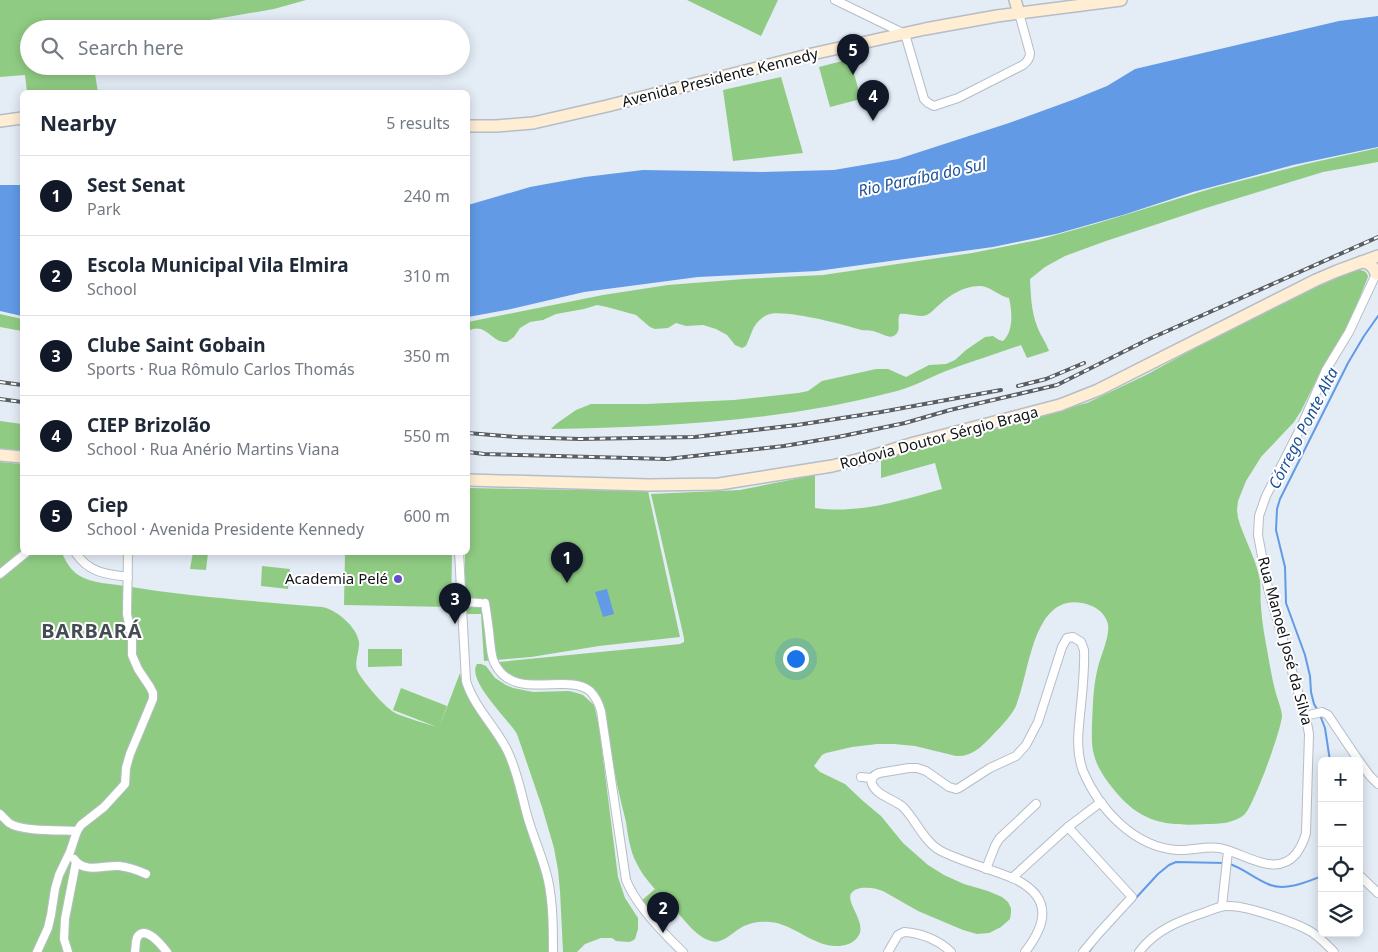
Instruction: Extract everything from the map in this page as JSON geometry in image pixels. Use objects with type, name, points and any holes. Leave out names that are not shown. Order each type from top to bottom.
[{"type":"main road","points":[[1015,0],[1019,13]]},
{"type":"main road","name":"Avenida Presidente Kennedy","points":[[470,126],[534,123],[569,116],[812,54],[905,34],[997,16],[1121,0]]},
{"type":"main road","points":[[0,121],[20,118]]},
{"type":"main road","name":"Rodovia Doutor Sérgio Braga","points":[[470,480],[649,485],[719,484],[832,466],[869,457],[914,443],[1060,406],[1098,390],[1316,280],[1378,256]]},
{"type":"main road","points":[[1360,262],[1372,266],[1377,272]]},
{"type":"main road","points":[[0,455],[20,457]]},
{"type":"street","points":[[835,0],[905,34],[924,98],[928,103],[936,106],[958,98],[1026,62],[1030,57],[1030,53],[1019,13]]},
{"type":"street","name":"Rua Manoel José da Silva","points":[[872,778],[876,774],[913,768],[926,771],[949,787],[956,789],[990,768],[1016,756],[1029,740],[1041,717],[1062,647],[1067,638],[1073,636],[1082,643],[1084,650],[1078,741],[1081,764],[1086,777],[1101,802],[1124,827],[1148,843],[1175,850],[1211,848],[1228,851],[1265,864],[1284,862],[1293,857],[1303,844],[1305,838],[1310,740],[1305,716],[1268,588],[1258,535],[1259,516],[1266,496],[1300,429],[1326,370],[1349,332],[1377,272]]},
{"type":"street","points":[[0,574],[24,555]]},
{"type":"street","points":[[77,555],[84,564],[97,571],[128,580]]},
{"type":"street","points":[[37,952],[48,928],[59,875],[77,831],[81,825],[104,807],[125,784],[126,768],[130,754],[153,700],[153,693],[132,656],[132,639],[127,614],[128,555]]},
{"type":"street","points":[[459,555],[466,681],[474,699],[512,762],[523,796],[550,890],[553,911],[553,952]]},
{"type":"street","points":[[462,602],[483,603],[493,659],[498,669],[504,675],[523,684],[579,686],[590,691],[598,702],[626,880],[645,910],[683,952]]},
{"type":"street","points":[[1305,716],[1322,712],[1328,715],[1356,757]]},
{"type":"street","points":[[1363,766],[1378,784]]},
{"type":"street","points":[[861,777],[872,778],[872,784],[875,789],[902,806],[934,846],[943,852],[1012,878],[1032,890],[1043,910],[1043,918],[1040,930],[1026,952]]},
{"type":"street","points":[[1012,878],[1068,827],[1101,802]]},
{"type":"street","points":[[986,869],[999,839],[1036,804]]},
{"type":"street","points":[[0,814],[9,823],[16,826],[32,829],[77,831]]},
{"type":"street","points":[[1068,827],[1132,897],[1083,952]]},
{"type":"street","points":[[1222,906],[1228,851]]},
{"type":"street","points":[[70,852],[79,865],[89,867],[121,866],[146,874]]},
{"type":"street","points":[[68,952],[64,939],[65,919],[76,862]]},
{"type":"street","points":[[1363,879],[1378,893]]},
{"type":"street","points":[[1139,952],[1151,939],[1172,926],[1222,906],[1238,907],[1298,925],[1317,936],[1334,952]]},
{"type":"street","points":[[888,952],[898,935],[904,932],[934,940],[951,952]]},
{"type":"street","points":[[135,952],[138,937],[146,933],[153,937],[167,952]]},
{"type":"green space","points":[[0,0],[306,0],[274,9],[210,20],[20,20],[20,75],[25,75],[0,77]]},
{"type":"green space","points":[[687,0],[778,0],[761,36]]},
{"type":"green space","points":[[850,59],[861,99],[830,107],[819,67]]},
{"type":"green space","points":[[25,75],[95,75],[98,90],[27,90]]},
{"type":"green space","points":[[781,77],[803,153],[733,161],[723,90]]},
{"type":"green space","points":[[1378,148],[1378,162],[1323,172],[1206,208],[1065,256],[1045,267],[1030,279],[1035,320],[1049,351],[1027,358],[1021,345],[946,371],[906,388],[851,402],[809,410],[724,421],[551,429],[576,410],[591,404],[646,404],[734,400],[798,393],[808,391],[822,381],[876,369],[888,369],[906,377],[929,365],[946,364],[955,360],[985,337],[993,336],[1003,341],[1007,337],[1011,326],[1009,298],[985,287],[969,287],[958,291],[927,315],[900,314],[898,331],[890,337],[873,331],[860,330],[797,315],[774,313],[758,321],[746,346],[742,348],[735,345],[727,335],[703,325],[686,326],[676,323],[668,328],[655,329],[636,315],[597,305],[530,322],[520,328],[514,337],[507,342],[497,339],[484,330],[470,330],[470,322],[603,295],[668,285],[823,275],[972,253],[1038,240],[1213,188]]},
{"type":"green space","points":[[1358,270],[1367,273],[1368,277],[1349,324],[1319,375],[1301,411],[1294,422],[1261,457],[1246,481],[1238,501],[1238,518],[1258,573],[1265,637],[1273,681],[1282,715],[1273,750],[1255,796],[1245,814],[1237,819],[1222,823],[1195,825],[1162,822],[1151,819],[1131,808],[1114,789],[1096,761],[1092,740],[1095,681],[1107,640],[1107,620],[1102,613],[1091,605],[1082,603],[1065,604],[1052,611],[1042,624],[1029,658],[1020,694],[1013,712],[990,738],[975,751],[966,755],[956,756],[915,746],[877,744],[826,753],[822,755],[814,766],[820,772],[845,784],[881,816],[903,843],[928,865],[964,884],[1002,897],[1011,908],[1010,919],[1001,927],[989,933],[977,934],[918,911],[883,891],[875,888],[861,888],[853,891],[850,896],[860,924],[860,931],[857,938],[848,944],[840,946],[820,943],[787,927],[770,922],[747,925],[724,939],[715,942],[700,936],[691,928],[639,869],[632,853],[616,780],[605,712],[594,690],[516,678],[501,668],[499,662],[680,644],[684,642],[651,494],[740,490],[815,475],[815,508],[848,509],[879,505],[942,489],[935,463],[881,478],[881,458],[1087,403],[1146,375],[1265,310],[1334,278]]},
{"type":"green space","points":[[0,314],[20,319],[20,331],[0,327]]},
{"type":"green space","points":[[0,421],[20,424],[20,452],[0,450]]},
{"type":"green space","points":[[0,462],[20,464],[20,555],[63,555],[74,572],[90,580],[102,583],[198,596],[328,608],[345,620],[354,630],[359,642],[356,661],[358,672],[387,707],[397,714],[437,727],[393,710],[401,688],[447,706],[439,728],[460,673],[468,695],[506,752],[543,874],[549,902],[548,952],[0,952]]},
{"type":"green space","points":[[470,488],[648,491],[680,637],[599,646],[531,657],[484,661],[481,614],[465,614],[465,555],[470,555]]},
{"type":"green space","points":[[192,555],[208,555],[206,570],[190,569]]},
{"type":"green space","name":"Academia Pelé","points":[[345,555],[452,555],[451,607],[344,605]]},
{"type":"green space","points":[[262,566],[290,569],[288,589],[261,586]]},
{"type":"green space","points":[[368,649],[402,649],[402,666],[368,667]]},
{"type":"green space","points":[[477,664],[486,666],[495,678],[513,688],[533,692],[569,691],[583,695],[594,705],[599,726],[618,877],[625,898],[638,918],[638,929],[635,939],[632,941],[616,941],[612,938],[601,938],[585,944],[577,952],[563,952],[558,870],[554,848],[542,807],[517,734],[482,689],[475,671]]},
{"type":"green space","points":[[655,889],[673,910],[659,922],[641,901]]},
{"type":"water","name":"Rio Paraíba do Sul","points":[[1378,16],[1378,147],[1293,165],[1193,192],[1056,234],[993,247],[817,271],[698,277],[584,292],[470,317],[470,204],[530,187],[585,177],[643,170],[762,172],[834,170],[898,159],[1009,123],[1075,99],[1107,86],[1135,69],[1339,21]]},
{"type":"water","points":[[0,185],[20,185],[20,316],[0,311]]},
{"type":"water","points":[[607,589],[614,614],[603,617],[595,592]]},
{"type":"waterway","name":"Córrego Ponte Alta","points":[[1318,711],[1311,692],[1310,676],[1305,655],[1286,603],[1285,567],[1276,530],[1277,509],[1280,499],[1348,363],[1378,316]]},
{"type":"waterway","name":"Córrego Ponte Alta","points":[[1320,715],[1325,728],[1329,757]]},
{"type":"waterway","name":"Córrego Ponte Alta","points":[[1101,936],[1158,874],[1169,865],[1176,862],[1225,863]]},
{"type":"waterway","name":"Córrego Ponte Alta","points":[[1230,864],[1274,886],[1288,887],[1318,878]]},
{"type":"waterway","name":"Córrego Ponte Alta","points":[[1089,952],[1096,942]]},
{"type":"railway","points":[[470,452],[667,459],[784,446],[905,423],[950,410],[1057,385],[1147,340],[1378,237]]},
{"type":"railway","points":[[1018,386],[1046,379],[1084,363]]},
{"type":"railway","points":[[0,382],[20,385]]},
{"type":"railway","points":[[470,433],[580,439],[695,437],[797,425],[1001,390]]},
{"type":"railway","points":[[0,399],[20,402]]},
{"type":"place","name":"Ciep","points":[[853,75]]},
{"type":"place","name":"CIEP Brizolão","points":[[873,121]]},
{"type":"place","name":"Academia Pelé","points":[[398,579]]},
{"type":"place","name":"Sest Senat","points":[[567,583]]},
{"type":"place","name":"Clube Saint Gobain","points":[[455,624]]},
{"type":"place","name":"Escola Municipal Vila Elmira","points":[[663,933]]},
{"type":"district","name":"BARBARÁ","points":[[92,631]]}]
